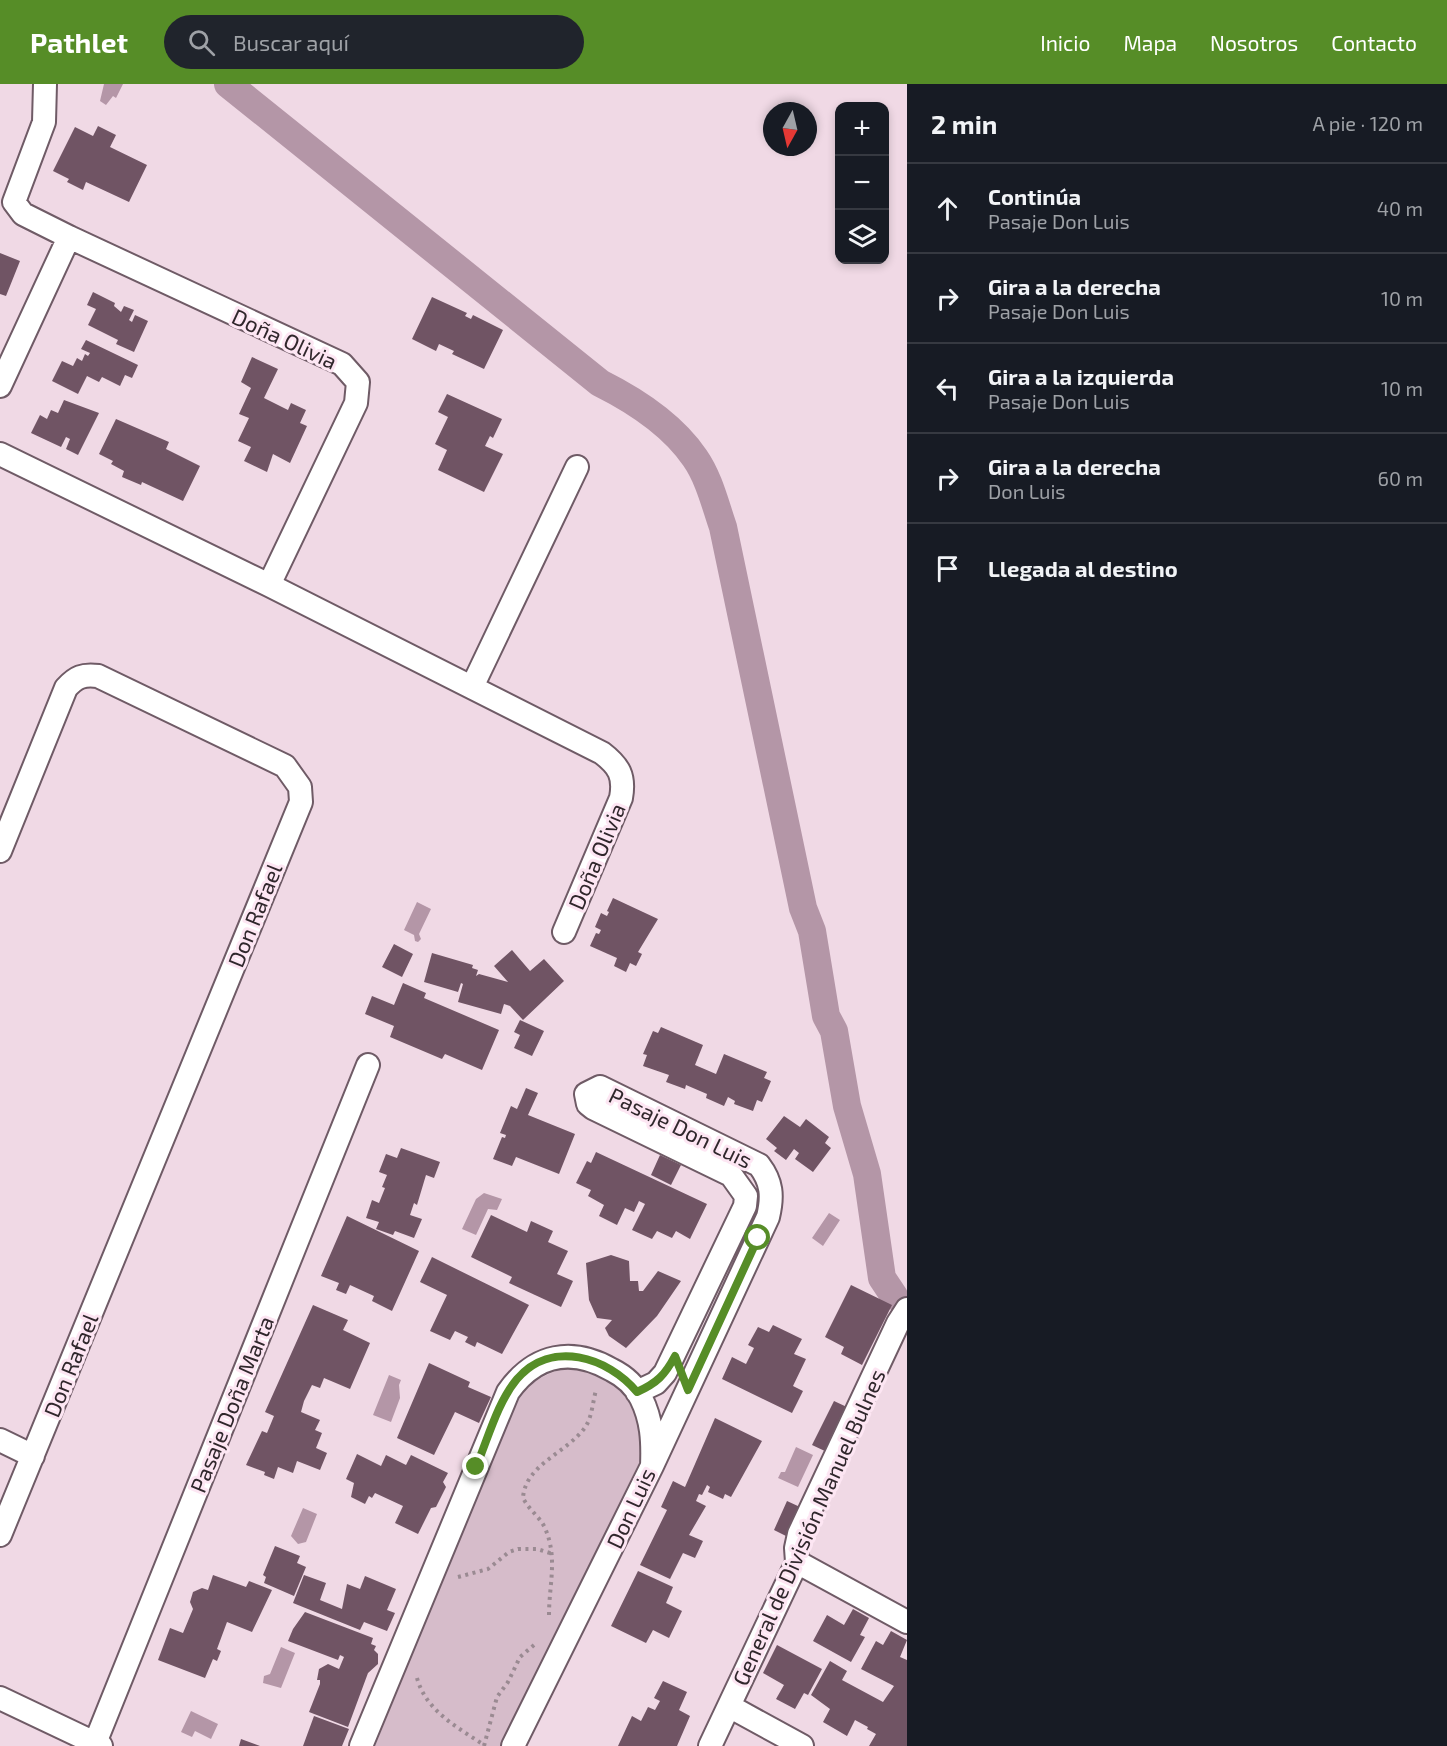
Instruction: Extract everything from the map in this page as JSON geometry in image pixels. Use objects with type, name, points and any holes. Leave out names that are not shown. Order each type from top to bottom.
[{"type":"street","name":"Doña Olivia","points":[[45,84],[44,122],[15,202],[16,208],[23,214],[69,237],[342,364],[358,382],[356,403],[269,585]]},
{"type":"street","points":[[0,386],[69,237]]},
{"type":"street","name":"Doña Olivia","points":[[0,454],[269,585],[602,753],[620,771],[624,783],[621,798],[564,932]]},
{"type":"street","points":[[472,687],[577,467]]},
{"type":"street","name":"Don Rafael","points":[[0,851],[66,688],[74,679],[84,675],[98,676],[285,766],[300,787],[301,802],[0,1535]]},
{"type":"street","name":"Pasaje Doña Marta","points":[[98,1744],[368,1065]]},
{"type":"street","name":"Pasaje Don Luis","points":[[637,1392],[656,1383],[666,1373],[745,1206],[746,1196],[731,1175],[593,1108],[588,1104],[586,1094],[594,1088],[605,1088],[759,1165],[768,1177],[772,1202],[768,1217],[652,1466]]},
{"type":"street","name":"General de División Manuel Bulnes","points":[[710,1746],[797,1562],[796,1548],[799,1534],[898,1323],[907,1309]]},
{"type":"street","name":"Don Luis","points":[[361,1746],[502,1402],[517,1379],[528,1369],[567,1355],[583,1357],[624,1377],[637,1392],[650,1419],[653,1440],[652,1466],[513,1746]]},
{"type":"street","points":[[675,1356],[688,1390]]},
{"type":"street","points":[[0,1440],[33,1456]]},
{"type":"street","points":[[797,1562],[907,1622]]},
{"type":"street","points":[[0,1698],[98,1744]]},
{"type":"street","points":[[729,1706],[802,1746]]},
{"type":"path","points":[[549,1618],[549,1590],[554,1573],[553,1554],[544,1526],[523,1498],[524,1489],[536,1471],[587,1424],[597,1383]]},
{"type":"path","points":[[455,1580],[460,1575],[488,1569],[508,1552],[518,1549],[537,1549],[553,1554]]},
{"type":"path","points":[[416,1675],[421,1693],[432,1708],[484,1746],[497,1696],[520,1657],[539,1642]]},
{"type":"shaded area","points":[[104,84],[123,84],[116,98],[113,96],[106,105],[100,101]]},
{"type":"shaded area","points":[[417,902],[431,909],[419,934],[421,939],[418,942],[415,941],[414,935],[404,930]]},
{"type":"shaded area","points":[[484,1193],[502,1199],[497,1210],[488,1209],[476,1235],[462,1229],[476,1199]]},
{"type":"shaded area","points":[[829,1213],[840,1220],[823,1246],[812,1238]]},
{"type":"shaded area","points":[[581,1366],[609,1382],[629,1402],[639,1428],[640,1461],[503,1746],[375,1746],[515,1400],[537,1380],[562,1369]]},
{"type":"shaded area","points":[[389,1375],[401,1380],[400,1398],[391,1422],[373,1415]]},
{"type":"shaded area","points":[[796,1447],[813,1455],[798,1487],[778,1478],[781,1472],[785,1472]]},
{"type":"shaded area","points":[[303,1508],[317,1514],[306,1542],[298,1544],[291,1536]]},
{"type":"shaded area","points":[[281,1647],[295,1653],[281,1688],[263,1683],[264,1676],[270,1674]]},
{"type":"shaded area","points":[[191,1711],[218,1724],[211,1739],[195,1731],[192,1737],[181,1732]]},
{"type":"building","points":[[98,126],[116,135],[110,147],[147,165],[129,202],[86,182],[83,190],[67,182],[69,179],[53,171],[75,127],[93,136]]},
{"type":"building","points":[[0,253],[20,261],[6,296],[0,294]]},
{"type":"building","points":[[93,292],[115,303],[114,306],[121,312],[124,306],[134,310],[129,320],[132,322],[135,315],[148,321],[134,352],[116,344],[118,340],[88,325],[96,309],[87,305]]},
{"type":"building","points":[[432,297],[467,313],[465,316],[471,319],[473,315],[503,330],[484,369],[452,354],[454,351],[439,344],[436,351],[412,339]]},
{"type":"building","points":[[86,340],[138,365],[132,378],[125,375],[120,386],[102,377],[99,382],[87,376],[78,394],[52,381],[62,361],[73,366],[77,358],[82,361],[85,354],[88,356],[90,353],[81,349]]},
{"type":"building","points":[[252,357],[278,369],[264,398],[288,410],[291,403],[306,410],[300,423],[307,426],[290,463],[273,454],[267,472],[244,461],[251,447],[238,441],[249,418],[239,414],[251,388],[241,382]]},
{"type":"building","points":[[447,394],[502,419],[493,438],[490,436],[485,446],[503,454],[484,492],[438,470],[447,450],[435,444],[448,417],[438,412]]},
{"type":"building","points":[[64,400],[99,413],[78,455],[66,449],[70,439],[66,437],[61,447],[31,433],[40,415],[47,419],[51,410],[58,413]]},
{"type":"building","points":[[116,419],[169,442],[166,449],[200,466],[183,501],[142,482],[141,485],[122,477],[124,471],[111,464],[113,461],[99,454]]},
{"type":"building","points":[[613,898],[658,919],[638,952],[642,954],[636,966],[630,963],[626,972],[614,966],[617,958],[590,946],[596,933],[599,934],[601,930],[595,927],[601,913],[607,916]]},
{"type":"building","points":[[394,944],[413,954],[402,977],[382,967]]},
{"type":"building","points":[[512,950],[530,971],[544,959],[564,981],[523,1020],[510,1006],[504,1004],[501,1014],[458,1002],[463,984],[461,983],[458,992],[424,982],[432,953],[473,965],[472,968],[478,970],[476,976],[479,974],[508,982],[494,966]]},
{"type":"building","points":[[403,983],[426,993],[424,998],[499,1030],[482,1070],[445,1054],[442,1059],[390,1037],[394,1026],[365,1014],[372,996],[394,1005]]},
{"type":"building","points":[[520,1020],[544,1031],[532,1056],[514,1048],[520,1035],[514,1032]]},
{"type":"building","points":[[661,1027],[703,1045],[695,1065],[716,1074],[724,1054],[767,1072],[764,1078],[771,1081],[762,1102],[757,1100],[753,1111],[734,1104],[735,1101],[728,1097],[724,1106],[706,1098],[707,1094],[686,1085],[685,1089],[666,1082],[669,1075],[643,1066],[647,1055],[643,1054],[653,1031],[658,1033]]},
{"type":"building","points":[[526,1088],[538,1093],[528,1115],[575,1134],[559,1174],[516,1157],[512,1166],[493,1159],[502,1137],[505,1138],[506,1135],[500,1133],[511,1106],[517,1109]]},
{"type":"building","points":[[784,1116],[800,1127],[806,1119],[829,1137],[825,1143],[831,1148],[813,1172],[795,1159],[799,1153],[794,1149],[786,1160],[774,1151],[777,1148],[766,1139]]},
{"type":"building","points":[[401,1148],[440,1162],[434,1178],[426,1175],[417,1205],[414,1203],[410,1215],[422,1219],[414,1238],[395,1231],[393,1235],[376,1229],[379,1222],[366,1218],[372,1200],[379,1203],[385,1188],[382,1187],[387,1175],[379,1172],[386,1154],[397,1158]]},
{"type":"building","points":[[596,1152],[707,1204],[690,1239],[676,1231],[672,1238],[657,1231],[652,1239],[632,1230],[645,1204],[639,1201],[634,1212],[625,1208],[617,1225],[599,1216],[604,1205],[588,1196],[591,1190],[576,1183],[587,1161],[591,1163]]},
{"type":"building","points":[[660,1155],[681,1165],[671,1185],[651,1175]]},
{"type":"building","points":[[491,1215],[527,1232],[531,1221],[553,1231],[548,1242],[568,1251],[557,1274],[573,1281],[561,1307],[509,1283],[512,1277],[471,1257]]},
{"type":"building","points":[[347,1216],[419,1251],[392,1311],[372,1301],[374,1296],[350,1285],[346,1294],[336,1290],[339,1283],[321,1276]]},
{"type":"building","points":[[611,1255],[629,1261],[630,1281],[638,1281],[639,1291],[643,1291],[658,1271],[681,1281],[657,1316],[626,1348],[609,1336],[605,1328],[612,1320],[597,1318],[589,1300],[586,1263]]},
{"type":"building","points":[[432,1257],[529,1305],[502,1354],[477,1342],[475,1347],[465,1342],[468,1337],[455,1331],[450,1340],[430,1331],[447,1295],[420,1282]]},
{"type":"building","points":[[851,1285],[892,1305],[862,1365],[841,1354],[844,1347],[825,1337]]},
{"type":"building","points":[[313,1305],[348,1320],[343,1330],[370,1343],[350,1389],[324,1378],[320,1388],[312,1385],[304,1401],[301,1412],[320,1420],[315,1430],[322,1433],[316,1448],[327,1453],[320,1470],[297,1461],[293,1473],[278,1467],[274,1479],[264,1475],[265,1472],[246,1465],[262,1431],[267,1433],[274,1416],[265,1412]]},
{"type":"building","points":[[773,1325],[802,1339],[794,1354],[806,1359],[793,1386],[803,1391],[792,1413],[722,1379],[732,1357],[746,1364],[754,1348],[748,1345],[758,1327],[769,1332]]},
{"type":"building","points":[[429,1363],[470,1382],[468,1387],[491,1397],[479,1423],[455,1412],[434,1455],[397,1438]]},
{"type":"building","points":[[834,1401],[849,1408],[827,1452],[812,1445]]},
{"type":"building","points":[[715,1418],[762,1441],[731,1497],[725,1494],[723,1499],[708,1492],[710,1487],[707,1485],[702,1495],[699,1494],[696,1501],[706,1506],[689,1535],[703,1541],[695,1558],[683,1553],[670,1579],[640,1565],[667,1510],[661,1507],[673,1481],[685,1487]]},
{"type":"building","points":[[357,1454],[381,1466],[386,1455],[406,1465],[411,1455],[448,1473],[443,1482],[446,1487],[436,1507],[431,1508],[418,1534],[395,1523],[403,1506],[375,1493],[372,1498],[369,1496],[365,1504],[351,1497],[354,1483],[346,1479]]},
{"type":"building","points":[[787,1501],[800,1507],[786,1536],[774,1530]]},
{"type":"building","points":[[275,1546],[300,1556],[297,1563],[306,1567],[294,1596],[264,1583],[266,1577],[263,1575]]},
{"type":"building","points":[[638,1571],[673,1587],[666,1603],[682,1611],[669,1638],[653,1630],[646,1643],[611,1626]]},
{"type":"building","points":[[213,1575],[246,1587],[249,1581],[272,1590],[252,1632],[227,1622],[217,1649],[221,1651],[217,1661],[213,1659],[205,1678],[158,1660],[170,1628],[183,1633],[193,1609],[190,1602],[193,1592],[202,1588],[208,1590]]},
{"type":"building","points":[[304,1575],[326,1583],[320,1600],[342,1609],[347,1584],[360,1589],[365,1576],[396,1589],[387,1610],[395,1613],[387,1631],[364,1622],[360,1630],[293,1603]]},
{"type":"building","points":[[853,1609],[869,1618],[860,1635],[865,1637],[851,1662],[813,1641],[827,1615],[844,1625]]},
{"type":"building","points":[[305,1612],[373,1638],[371,1644],[376,1646],[374,1650],[378,1654],[378,1664],[368,1673],[348,1727],[309,1712],[320,1684],[320,1680],[317,1680],[319,1669],[328,1664],[339,1669],[344,1657],[340,1655],[338,1660],[288,1641]]},
{"type":"building","points":[[891,1631],[907,1640],[900,1657],[907,1660],[907,1746],[869,1746],[876,1734],[855,1720],[847,1736],[823,1722],[830,1709],[811,1695],[830,1661],[847,1671],[842,1680],[883,1702],[894,1686],[861,1669],[876,1641],[883,1645]]},
{"type":"building","points":[[777,1645],[822,1669],[808,1695],[804,1693],[795,1709],[776,1699],[784,1685],[763,1673]]},
{"type":"building","points":[[663,1681],[687,1692],[679,1710],[690,1716],[677,1746],[618,1746],[632,1716],[641,1721],[648,1707],[655,1710],[660,1701],[654,1698]]},
{"type":"building","points":[[314,1716],[349,1729],[342,1746],[303,1746]]},
{"type":"building","points":[[241,1739],[260,1746],[239,1746]]},
{"type":"waterway","points":[[228,84],[600,383],[652,414],[676,434],[700,466],[723,527],[803,908],[812,931],[826,1016],[834,1031],[847,1106],[867,1174],[882,1278],[894,1296]]},
{"type":"route","points":[[476,1467],[508,1392],[528,1369],[546,1361],[567,1355],[583,1357],[624,1377],[637,1392],[656,1383],[666,1373],[675,1356],[688,1390],[758,1238]]}]
